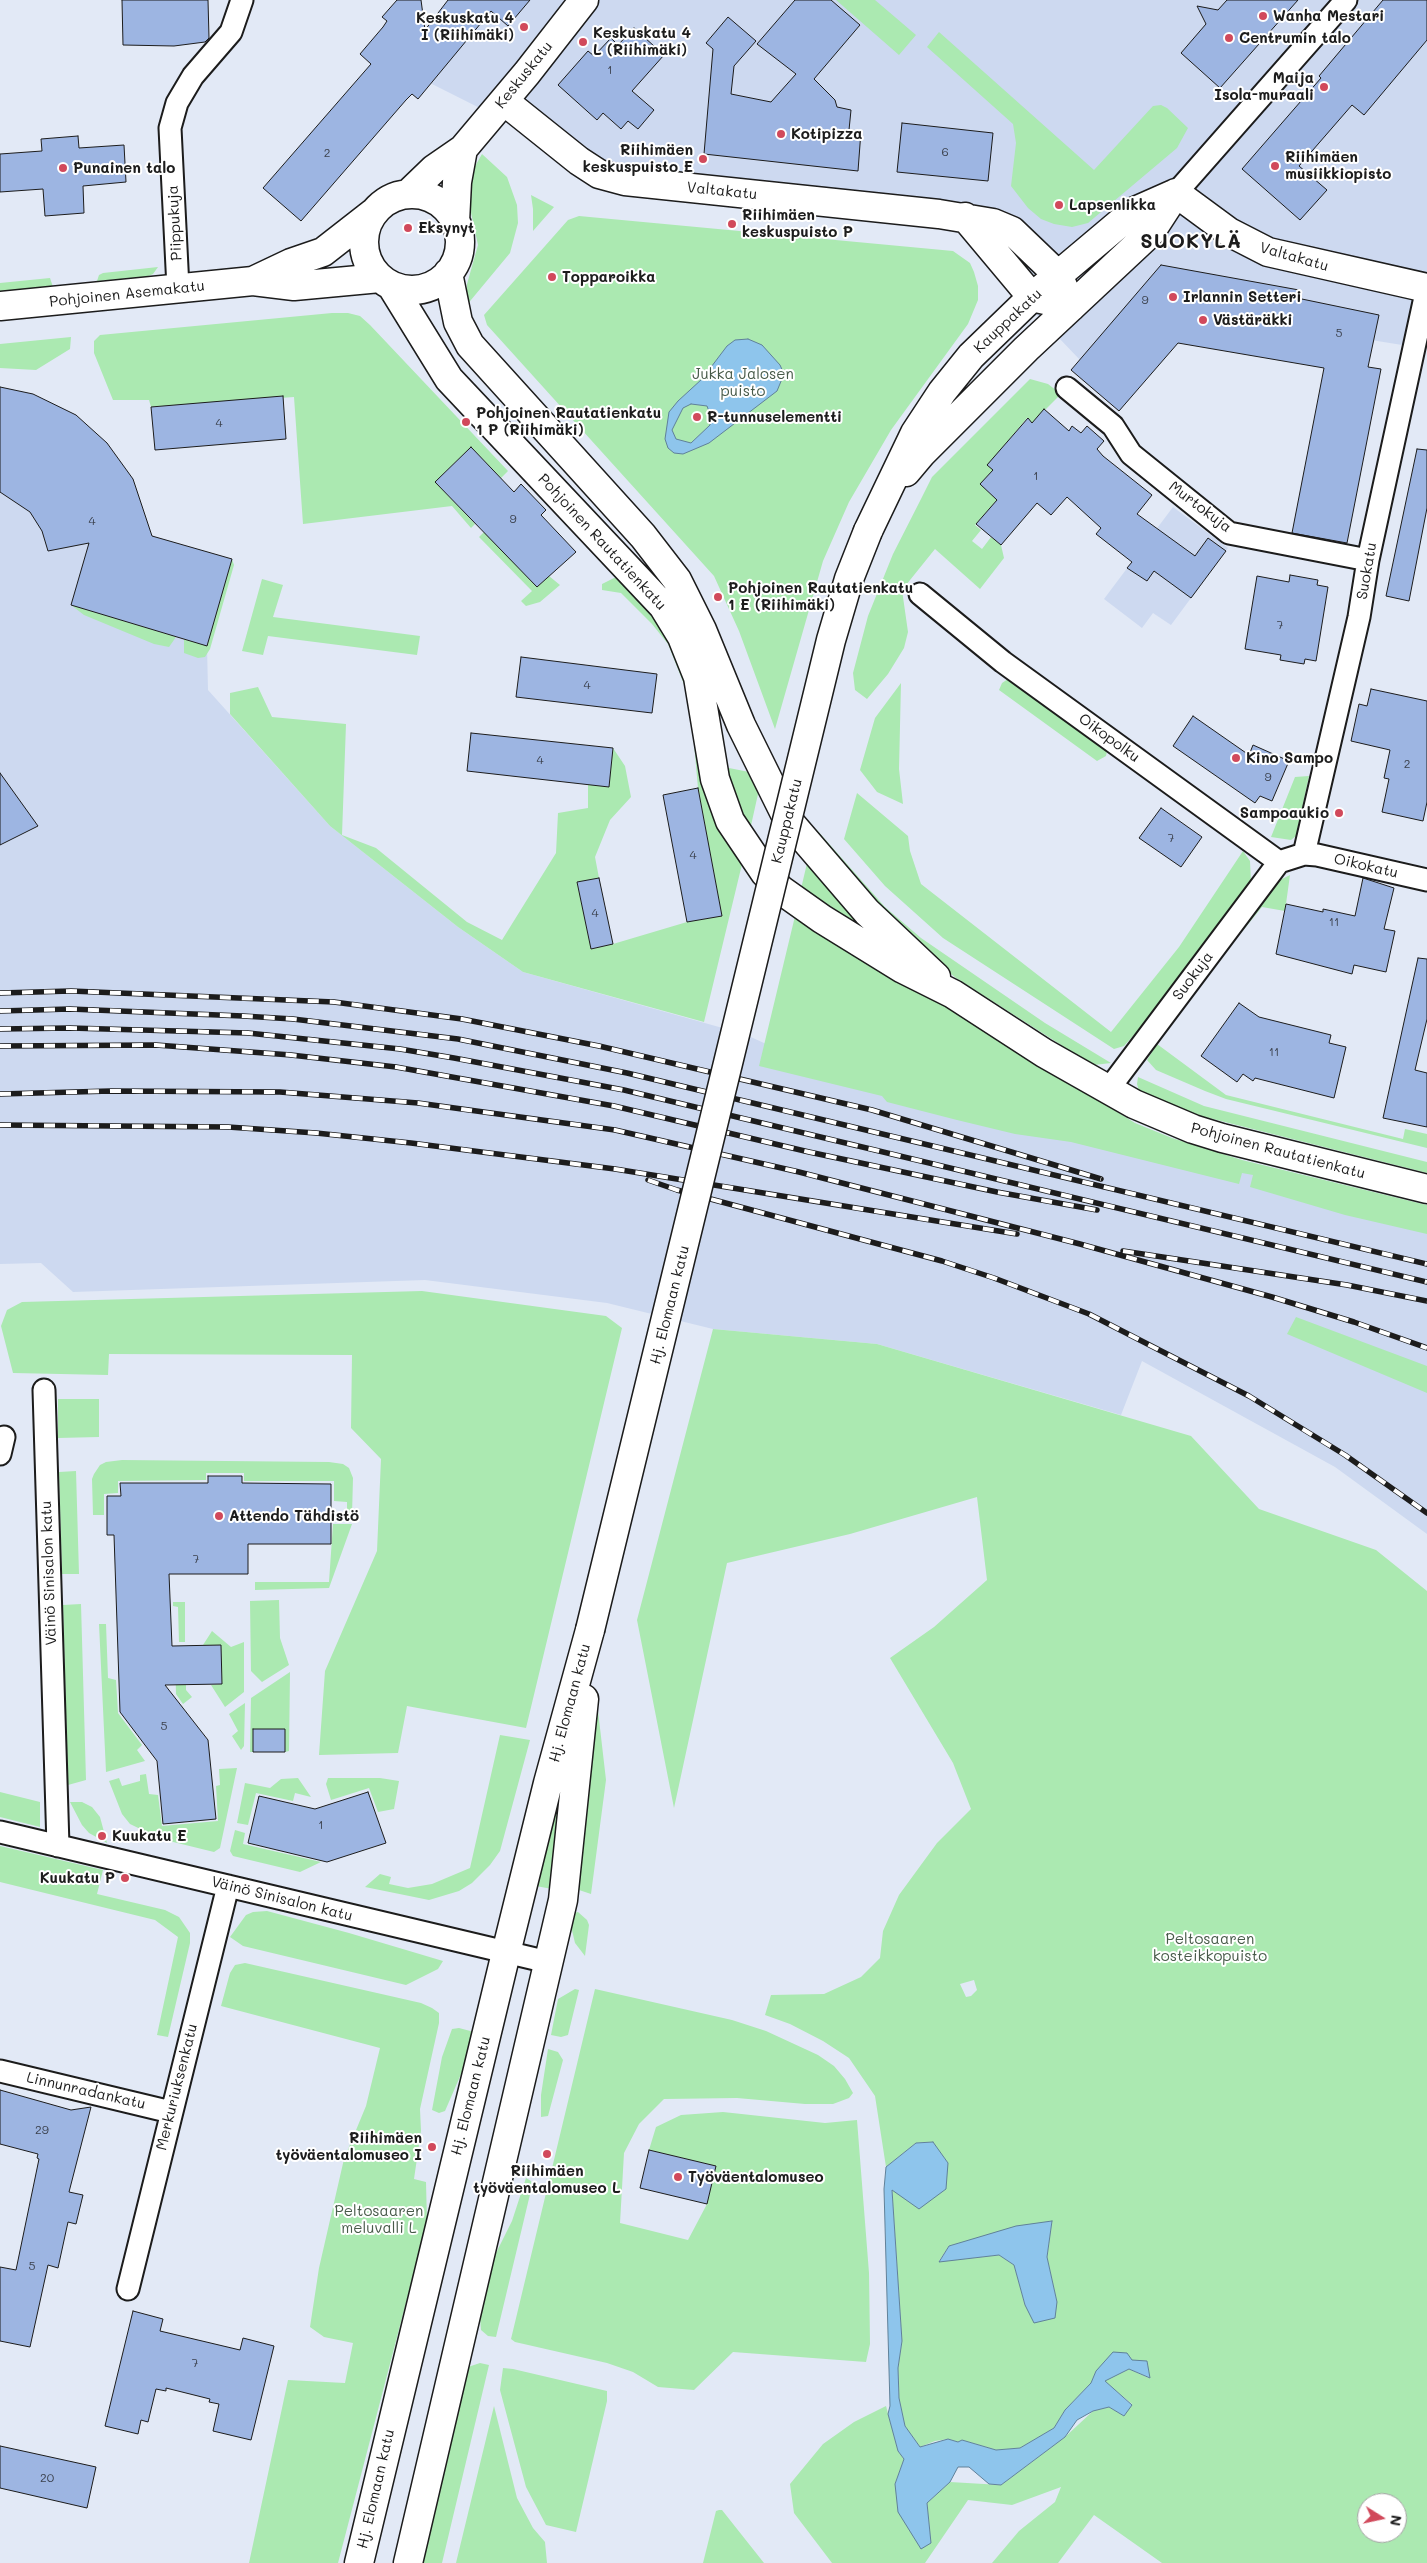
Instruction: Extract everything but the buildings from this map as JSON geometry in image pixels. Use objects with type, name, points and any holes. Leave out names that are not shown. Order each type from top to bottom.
[{"type":"street","name":"Piippukuja","points":[[178,288],[170,128],[177,102],[193,76],[231,32],[242,0]]},
{"type":"street","name":"Keskuskatu","points":[[408,194],[434,169],[463,149],[504,101],[584,0]]},
{"type":"street","name":"Kauppakatu","points":[[887,494],[922,453],[1071,307],[1150,233],[1176,193],[1346,0]]},
{"type":"street","name":"Valtakatu","points":[[504,101],[599,174],[624,181],[965,217],[1012,231],[1030,246],[1059,276],[1071,307]]},
{"type":"street","points":[[456,222],[448,210],[436,200],[423,195],[408,194],[395,197],[383,203],[373,213],[365,232],[365,254],[371,267],[386,282],[406,289],[421,289],[436,283],[448,273],[459,249],[459,235],[456,222],[457,182],[463,149]]},
{"type":"street","name":"Valtakatu","points":[[1176,193],[1229,232],[1268,252],[1427,288]]},
{"type":"street","name":"Kauppakatu","points":[[707,1154],[831,640],[849,579],[868,531],[915,433],[942,392],[971,356],[1032,296],[1059,276],[1133,212],[1176,193]]},
{"type":"street","name":"Pohjoinen Asemakatu","points":[[253,281],[291,263],[323,252],[373,213]]},
{"type":"street","points":[[965,217],[1032,296],[1071,307]]},
{"type":"street","name":"Pohjoinen Rautatienkatu","points":[[448,273],[458,322],[470,345],[643,536],[677,580],[702,630],[741,725],[788,820],[868,912],[953,994]]},
{"type":"street","name":"Pohjoinen Asemakatu","points":[[0,306],[253,281],[294,286],[386,282]]},
{"type":"street","name":"Pohjoinen Rautatienkatu","points":[[386,282],[449,379],[663,606],[682,637],[698,677],[715,779],[730,820],[765,873],[781,890],[822,919],[903,969],[953,994],[1044,1053],[1134,1104],[1193,1129],[1427,1189]]},
{"type":"street","name":"Suokatu","points":[[1304,854],[1359,617],[1368,560],[1427,288]]},
{"type":"street","name":"Murtokuja","points":[[1067,388],[1113,426],[1131,454],[1229,533],[1368,560]]},
{"type":"street","name":"Oikopolku","points":[[920,594],[1003,662],[1279,862]]},
{"type":"street","points":[[1279,862],[1304,854]]},
{"type":"street","name":"Oikokatu","points":[[1304,854],[1317,854],[1427,880]]},
{"type":"street","name":"Suokuja","points":[[1108,1090],[1279,862]]},
{"type":"street","name":"Hj. Elomaan katu","points":[[359,2563],[548,1782],[590,1630],[707,1154]]},
{"type":"street","name":"Väinö Sinisalon katu","points":[[44,1390],[58,1846]]},
{"type":"street","name":"Hj. Elomaan katu","points":[[408,2563],[563,1900],[570,1849],[590,1630]]},
{"type":"street","name":"Väinö Sinisalon katu","points":[[0,1832],[506,1953]]},
{"type":"street","name":"Merkuriuksenkatu","points":[[128,2289],[228,1886]]},
{"type":"street","points":[[506,1953],[548,1962]]},
{"type":"street","name":"Linnunradankatu","points":[[0,2071],[171,2112]]},
{"type":"shaded area","points":[[493,0],[1427,0],[1427,349],[1166,307],[1102,383],[951,225],[625,181],[426,81]]},
{"type":"shaded area","points":[[0,387],[33,394],[76,415],[133,479],[152,536],[232,559],[207,646],[208,690],[330,826],[458,927],[523,972],[744,1034],[764,1043],[1427,1216],[1427,1534],[1335,1467],[1142,1361],[1121,1415],[877,1344],[713,1329],[607,1303],[425,1280],[73,1292],[41,1263],[0,1264]]},
{"type":"shaded area","points":[[1173,507],[1228,548],[1171,625],[1153,613],[1142,628],[1104,599]]},
{"type":"green space","points":[[836,0],[875,0],[916,35],[899,55]]},
{"type":"green space","points":[[939,32],[1094,170],[1153,106],[1161,105],[1167,108],[1188,128],[1177,148],[1088,223],[1072,227],[1054,224],[1041,219],[1028,208],[1011,186],[1016,143],[1013,124],[927,47]]},
{"type":"green space","points":[[482,154],[507,177],[517,205],[518,223],[510,253],[466,306],[467,284],[478,245],[468,199],[470,175]]},
{"type":"green space","points":[[531,195],[554,207],[533,231],[533,209]]},
{"type":"green space","name":"Jukka Jalosen puisto","points":[[579,216],[953,251],[970,263],[974,272],[978,286],[978,300],[968,324],[891,430],[849,502],[823,561],[775,729],[739,631],[714,576],[487,325],[484,315],[568,220]]},
{"type":"green space","points":[[158,267],[153,274],[146,277],[97,281],[99,275],[103,273]]},
{"type":"green space","points":[[50,278],[53,287],[0,291],[0,283]]},
{"type":"green space","points":[[348,313],[360,316],[508,471],[501,478],[471,447],[435,482],[475,524],[471,528],[452,506],[303,524],[294,397],[151,407],[149,400],[113,400],[94,353],[94,341],[100,335]]},
{"type":"green space","points":[[71,337],[70,349],[36,370],[0,368],[0,344]]},
{"type":"green space","points":[[1030,379],[1048,384],[1061,394],[1032,423],[1027,418],[988,465],[993,470],[980,484],[997,500],[975,525],[981,530],[972,541],[982,549],[991,537],[1001,545],[1004,558],[980,589],[935,549],[902,590],[908,632],[904,648],[888,674],[867,699],[855,690],[853,673],[868,616],[893,554],[932,477]]},
{"type":"green space","points":[[485,531],[537,587],[549,576],[560,585],[540,602],[526,606],[521,601],[532,591],[479,537]]},
{"type":"green space","points":[[232,559],[234,565],[210,649],[205,657],[198,658],[184,653],[184,639],[207,645]]},
{"type":"green space","points":[[614,578],[625,579],[676,643],[743,860],[704,1022],[523,972],[458,927],[330,826],[230,714],[230,693],[258,687],[272,717],[346,724],[342,835],[376,848],[467,922],[502,940],[556,853],[558,813],[588,808],[588,784],[609,786],[613,748],[625,766],[631,797],[610,820],[595,857],[599,878],[577,882],[591,949],[687,922],[722,916],[698,788],[692,721],[685,687],[668,644],[652,624],[621,593],[602,590],[602,584]]},
{"type":"green space","points":[[262,579],[283,585],[273,617],[420,636],[417,655],[268,636],[263,655],[242,651]]},
{"type":"green space","points":[[71,605],[176,637],[169,647],[154,644],[84,615]]},
{"type":"green space","points":[[1008,679],[1107,751],[1106,756],[1097,761],[999,690],[1002,683]]},
{"type":"green space","points":[[901,683],[899,769],[903,804],[877,792],[860,770],[875,718]]},
{"type":"green space","points":[[729,768],[749,772],[755,776],[760,785],[748,839],[724,771]]},
{"type":"green space","points":[[1309,776],[1296,836],[1291,840],[1271,837],[1295,777]]},
{"type":"green space","points":[[857,793],[908,836],[910,851],[921,884],[1111,1032],[1179,947],[1243,851],[1250,861],[1251,882],[1141,1027],[1124,1046],[1114,1049],[943,938],[885,886],[844,839]]},
{"type":"green space","points":[[816,829],[885,907],[921,938],[1045,1023],[1111,1063],[1094,1065],[956,978],[918,947],[813,838]]},
{"type":"green space","points":[[808,859],[863,922],[861,926],[856,927],[800,893]]},
{"type":"green space","points":[[1290,875],[1285,911],[1262,907],[1241,933],[1278,881]]},
{"type":"green space","points":[[796,912],[1135,1123],[1172,1138],[1242,1160],[1427,1205],[1427,1234],[1345,1215],[1250,1187],[1253,1175],[1242,1173],[1239,1184],[1071,1142],[1015,1134],[957,1120],[887,1102],[882,1096],[759,1066]]},
{"type":"green space","points":[[1157,1044],[1226,1095],[1403,1139],[1405,1129],[1427,1134],[1427,1148],[1226,1099],[1205,1091],[1156,1070],[1147,1060]]},
{"type":"green space","points":[[1138,1077],[1204,1106],[1427,1162],[1427,1173],[1201,1116],[1139,1091]]},
{"type":"green space","points":[[422,1291],[606,1316],[622,1328],[526,1728],[407,1706],[398,1753],[319,1755],[325,1671],[377,1551],[381,1459],[351,1428],[352,1355],[109,1354],[108,1375],[13,1373],[1,1326],[7,1310],[22,1302]]},
{"type":"green space","points":[[1296,1317],[1427,1366],[1427,1393],[1287,1334]]},
{"type":"green space","name":"Peltosaaren kosteikkopuisto","points":[[713,1329],[877,1344],[1191,1436],[1259,1509],[1376,1550],[1427,1591],[1427,2563],[1162,2563],[1094,2515],[1058,2563],[992,2563],[1019,2531],[1055,2502],[1061,2487],[1012,2505],[968,2500],[925,2563],[832,2563],[794,2513],[790,2484],[823,2444],[854,2422],[886,2406],[898,2451],[904,2459],[895,2484],[931,2543],[927,2503],[950,2482],[1001,2485],[1065,2437],[1093,2411],[1109,2407],[1124,2416],[1132,2404],[1104,2381],[1129,2369],[1149,2378],[1147,2361],[1096,2371],[1091,2383],[1065,2410],[1054,2428],[1020,2448],[996,2450],[962,2440],[958,2442],[948,2439],[935,2441],[920,2447],[905,2426],[899,2398],[898,2368],[902,2341],[892,2189],[948,2163],[932,2142],[916,2143],[886,2167],[875,2096],[849,2058],[823,2041],[790,2024],[765,2015],[771,1995],[824,1994],[861,1977],[880,1958],[883,1931],[899,1895],[937,1843],[971,1809],[953,1763],[890,1658],[934,1627],[987,1580],[977,1497],[850,1534],[727,1563],[674,1808],[637,1620]],"holes":[[[974,1980],[977,1990],[971,1996],[966,1997],[960,1984]],[[1052,2221],[1047,2257],[1057,2302],[1025,2305],[1014,2265],[999,2255],[939,2261],[949,2246]]]},
{"type":"green space","points":[[58,1399],[99,1399],[99,1437],[58,1438]]},
{"type":"green space","points":[[122,1460],[329,1462],[343,1464],[349,1468],[353,1478],[352,1515],[347,1516],[347,1502],[334,1501],[334,1481],[244,1481],[244,1473],[206,1473],[206,1480],[118,1481],[118,1493],[104,1494],[104,1515],[93,1515],[92,1479],[94,1474],[100,1465],[106,1462]]},
{"type":"green space","points":[[76,1471],[79,1574],[62,1574],[59,1472]]},
{"type":"green space","points":[[333,1524],[352,1524],[329,1588],[255,1590],[255,1582],[329,1582]]},
{"type":"green space","points":[[279,1600],[280,1638],[289,1665],[262,1682],[251,1671],[250,1601]]},
{"type":"green space","points":[[173,1602],[185,1602],[185,1642],[179,1642],[178,1607],[173,1606]]},
{"type":"green space","points":[[81,1604],[86,1780],[68,1785],[63,1605]]},
{"type":"green space","points":[[99,1624],[106,1624],[108,1678],[116,1680],[118,1713],[142,1745],[137,1750],[145,1761],[106,1772]]},
{"type":"green space","points":[[212,1631],[231,1647],[244,1642],[244,1692],[225,1707],[211,1685],[222,1684],[221,1645],[203,1645]]},
{"type":"green space","points":[[175,1658],[186,1658],[186,1690],[192,1697],[183,1704],[176,1694]]},
{"type":"green space","points":[[290,1672],[289,1751],[285,1752],[285,1729],[254,1729],[253,1752],[250,1752],[251,1698]]},
{"type":"green space","points":[[597,1702],[606,1780],[591,1894],[579,1890]]},
{"type":"green space","points":[[245,1703],[244,1746],[241,1750],[232,1736],[238,1731],[229,1714]]},
{"type":"green space","points":[[500,1735],[530,1740],[500,1851],[490,1865],[472,1883],[459,1891],[429,1900],[365,1887],[380,1874],[391,1877],[389,1884],[408,1888],[432,1884],[470,1868]]},
{"type":"green space","points":[[237,1768],[220,1848],[214,1852],[161,1839],[130,1824],[122,1814],[109,1781],[119,1778],[122,1786],[140,1781],[140,1775],[146,1774],[149,1794],[158,1795],[162,1826],[218,1821],[216,1786],[220,1785],[219,1769]]},
{"type":"green space","points":[[563,1777],[552,1889],[536,1886]]},
{"type":"green space","points":[[298,1778],[311,1797],[295,1793],[293,1801],[256,1793],[248,1825],[237,1823],[245,1783],[270,1788],[281,1779]]},
{"type":"green space","points":[[328,1778],[380,1778],[399,1781],[394,1809],[378,1812],[369,1788],[331,1800],[326,1784]]},
{"type":"green space","points":[[0,1792],[40,1802],[40,1827],[0,1817]]},
{"type":"green space","points":[[70,1802],[82,1802],[92,1807],[100,1817],[107,1843],[89,1833],[82,1825]]},
{"type":"green space","points":[[235,1830],[245,1833],[243,1844],[321,1862],[300,1872],[233,1856],[230,1851]]},
{"type":"green space","points":[[0,1846],[103,1870],[97,1894],[165,1910],[179,1917],[190,1933],[190,1943],[168,2037],[157,2035],[178,1937],[155,1920],[0,1882]]},
{"type":"green space","points":[[267,1911],[443,1961],[438,1969],[406,1985],[243,1946],[230,1937],[246,1915],[253,1912]]},
{"type":"green space","points":[[578,1912],[587,1920],[589,1925],[585,1956],[575,1943],[571,1926],[573,1913]]},
{"type":"green space","name":"Peltosaaren meluvalli L","points":[[245,1963],[421,2003],[439,2013],[439,2023],[420,2109],[421,2131],[414,2179],[426,2182],[427,2222],[338,2563],[249,2563],[288,2380],[345,2383],[353,2343],[324,2337],[310,2327],[319,2268],[344,2159],[366,2106],[380,2048],[221,2006],[230,1973],[235,1965]]},
{"type":"green space","points":[[575,1989],[579,1990],[568,2035],[561,2037],[551,2035],[558,1999]]},
{"type":"green space","points":[[595,1989],[732,2020],[766,2031],[818,2055],[834,2066],[845,2079],[853,2093],[849,2098],[833,2104],[805,2104],[737,2098],[664,2099],[639,2124],[624,2153],[620,2223],[688,2240],[707,2204],[716,2166],[649,2150],[656,2127],[681,2115],[723,2112],[825,2123],[857,2120],[869,2273],[870,2344],[866,2362],[733,2352],[694,2390],[658,2387],[633,2372],[607,2363],[515,2342],[511,2339]]},
{"type":"green space","points":[[459,2028],[474,2032],[468,2058],[445,2111],[439,2113],[432,2110],[442,2057],[452,2029]]},
{"type":"green space","points":[[548,2049],[558,2052],[563,2060],[548,2116],[541,2117],[541,2095]]},
{"type":"green space","points":[[526,2178],[531,2181],[532,2186],[496,2337],[488,2336],[481,2330],[480,2318],[494,2257],[512,2221]]},
{"type":"green space","points":[[480,2363],[489,2365],[442,2563],[421,2563],[468,2367]]},
{"type":"green space","points":[[503,2368],[607,2391],[607,2401],[576,2532],[546,2525],[526,2487],[500,2390]]},
{"type":"green space","points":[[494,2406],[517,2498],[533,2528],[545,2542],[547,2563],[456,2563]]},
{"type":"green space","points":[[722,2510],[764,2563],[703,2563],[716,2511]]},
{"type":"water","points":[[748,339],[762,345],[780,365],[784,374],[777,391],[709,443],[683,454],[674,453],[668,448],[665,439],[669,412],[702,379],[727,346],[735,340]],"holes":[[[691,404],[707,406],[711,417],[710,425],[691,443],[676,439],[672,430],[683,408]]]},
{"type":"water","points":[[933,2142],[948,2163],[946,2189],[919,2209],[892,2190],[902,2341],[898,2368],[899,2398],[905,2426],[920,2447],[948,2439],[958,2442],[962,2440],[996,2450],[1020,2448],[1054,2428],[1065,2410],[1091,2383],[1096,2371],[1113,2352],[1127,2353],[1132,2360],[1147,2361],[1150,2378],[1129,2369],[1105,2381],[1132,2405],[1124,2416],[1109,2407],[1093,2411],[1077,2420],[1065,2437],[1001,2485],[989,2484],[969,2467],[958,2467],[950,2482],[927,2503],[931,2543],[921,2549],[898,2512],[895,2484],[904,2459],[898,2451],[888,2414],[890,2406],[884,2189],[886,2167],[916,2143]]},
{"type":"water","points":[[1052,2221],[1047,2257],[1057,2302],[1055,2318],[1034,2323],[1025,2305],[1014,2265],[999,2255],[939,2262],[949,2246],[1016,2226]]},
{"type":"railway","points":[[0,993],[71,991],[334,1002],[462,1019],[599,1046],[872,1110],[1101,1179]]},
{"type":"railway","points":[[0,1011],[70,1009],[293,1019],[458,1039],[627,1073],[1427,1264]]},
{"type":"railway","points":[[0,1029],[70,1028],[248,1033],[400,1049],[454,1058],[624,1090],[1427,1282]]},
{"type":"railway","points":[[0,1046],[156,1045],[291,1055],[396,1067],[614,1106],[809,1152],[997,1192],[1097,1210]]},
{"type":"railway","points":[[0,1094],[111,1091],[280,1092],[418,1103],[615,1130],[799,1172],[1080,1244],[1272,1297],[1354,1322],[1427,1348]]},
{"type":"railway","points":[[0,1125],[228,1127],[316,1133],[411,1143],[615,1169],[1017,1234]]},
{"type":"railway","points":[[648,1180],[677,1190],[942,1261],[994,1278],[1089,1314],[1249,1396],[1345,1455],[1427,1513]]},
{"type":"railway","points":[[1123,1251],[1347,1285],[1427,1301]]},
{"type":"place","name":"Wanha Mestari","points":[[1263,16]]},
{"type":"place","name":"Keskuskatu 4 I (Riihimäki)","points":[[524,27]]},
{"type":"place","name":"Centrumin talo","points":[[1229,38]]},
{"type":"place","name":"Keskuskatu 4 L (Riihimäki)","points":[[583,42]]},
{"type":"place","name":"Maija Isola-muraali","points":[[1324,87]]},
{"type":"place","name":"Kotipizza","points":[[781,134]]},
{"type":"place","name":"Riihimäen keskuspuisto E","points":[[703,159]]},
{"type":"place","name":"Riihimäen musiikkiopisto","points":[[1275,166]]},
{"type":"place","name":"Punainen talo","points":[[63,168]]},
{"type":"place","name":"Lapsenlikka","points":[[1059,205]]},
{"type":"place","name":"Riihimäen keskuspuisto P","points":[[732,224]]},
{"type":"place","name":"Eksynyt","points":[[408,228]]},
{"type":"place","name":"Topparoikka","points":[[552,277]]},
{"type":"place","name":"Irlannin Setteri","points":[[1173,297]]},
{"type":"place","name":"Västäräkki","points":[[1203,320]]},
{"type":"place","name":"R-tunnuselementti","points":[[697,417]]},
{"type":"place","name":"Pohjoinen Rautatienkatu 1 P (Riihimäki)","points":[[466,422]]},
{"type":"place","name":"Pohjoinen Rautatienkatu 1 E (Riihimäki)","points":[[718,597]]},
{"type":"place","name":"Kino Sampo","points":[[1236,758]]},
{"type":"place","name":"Sampoaukio","points":[[1339,813]]},
{"type":"place","name":"Attendo Tähdistö","points":[[219,1516]]},
{"type":"place","name":"Kuukatu E","points":[[102,1836]]},
{"type":"place","name":"Kuukatu P","points":[[125,1878]]},
{"type":"place","name":"Riihimäen työväentalomuseo I","points":[[432,2147]]},
{"type":"place","name":"Riihimäen työväentalomuseo L","points":[[547,2154]]},
{"type":"place","name":"Työväentalomuseo","points":[[678,2177]]},
{"type":"district","name":"SUOKYLÄ","points":[[1191,242]]}]
